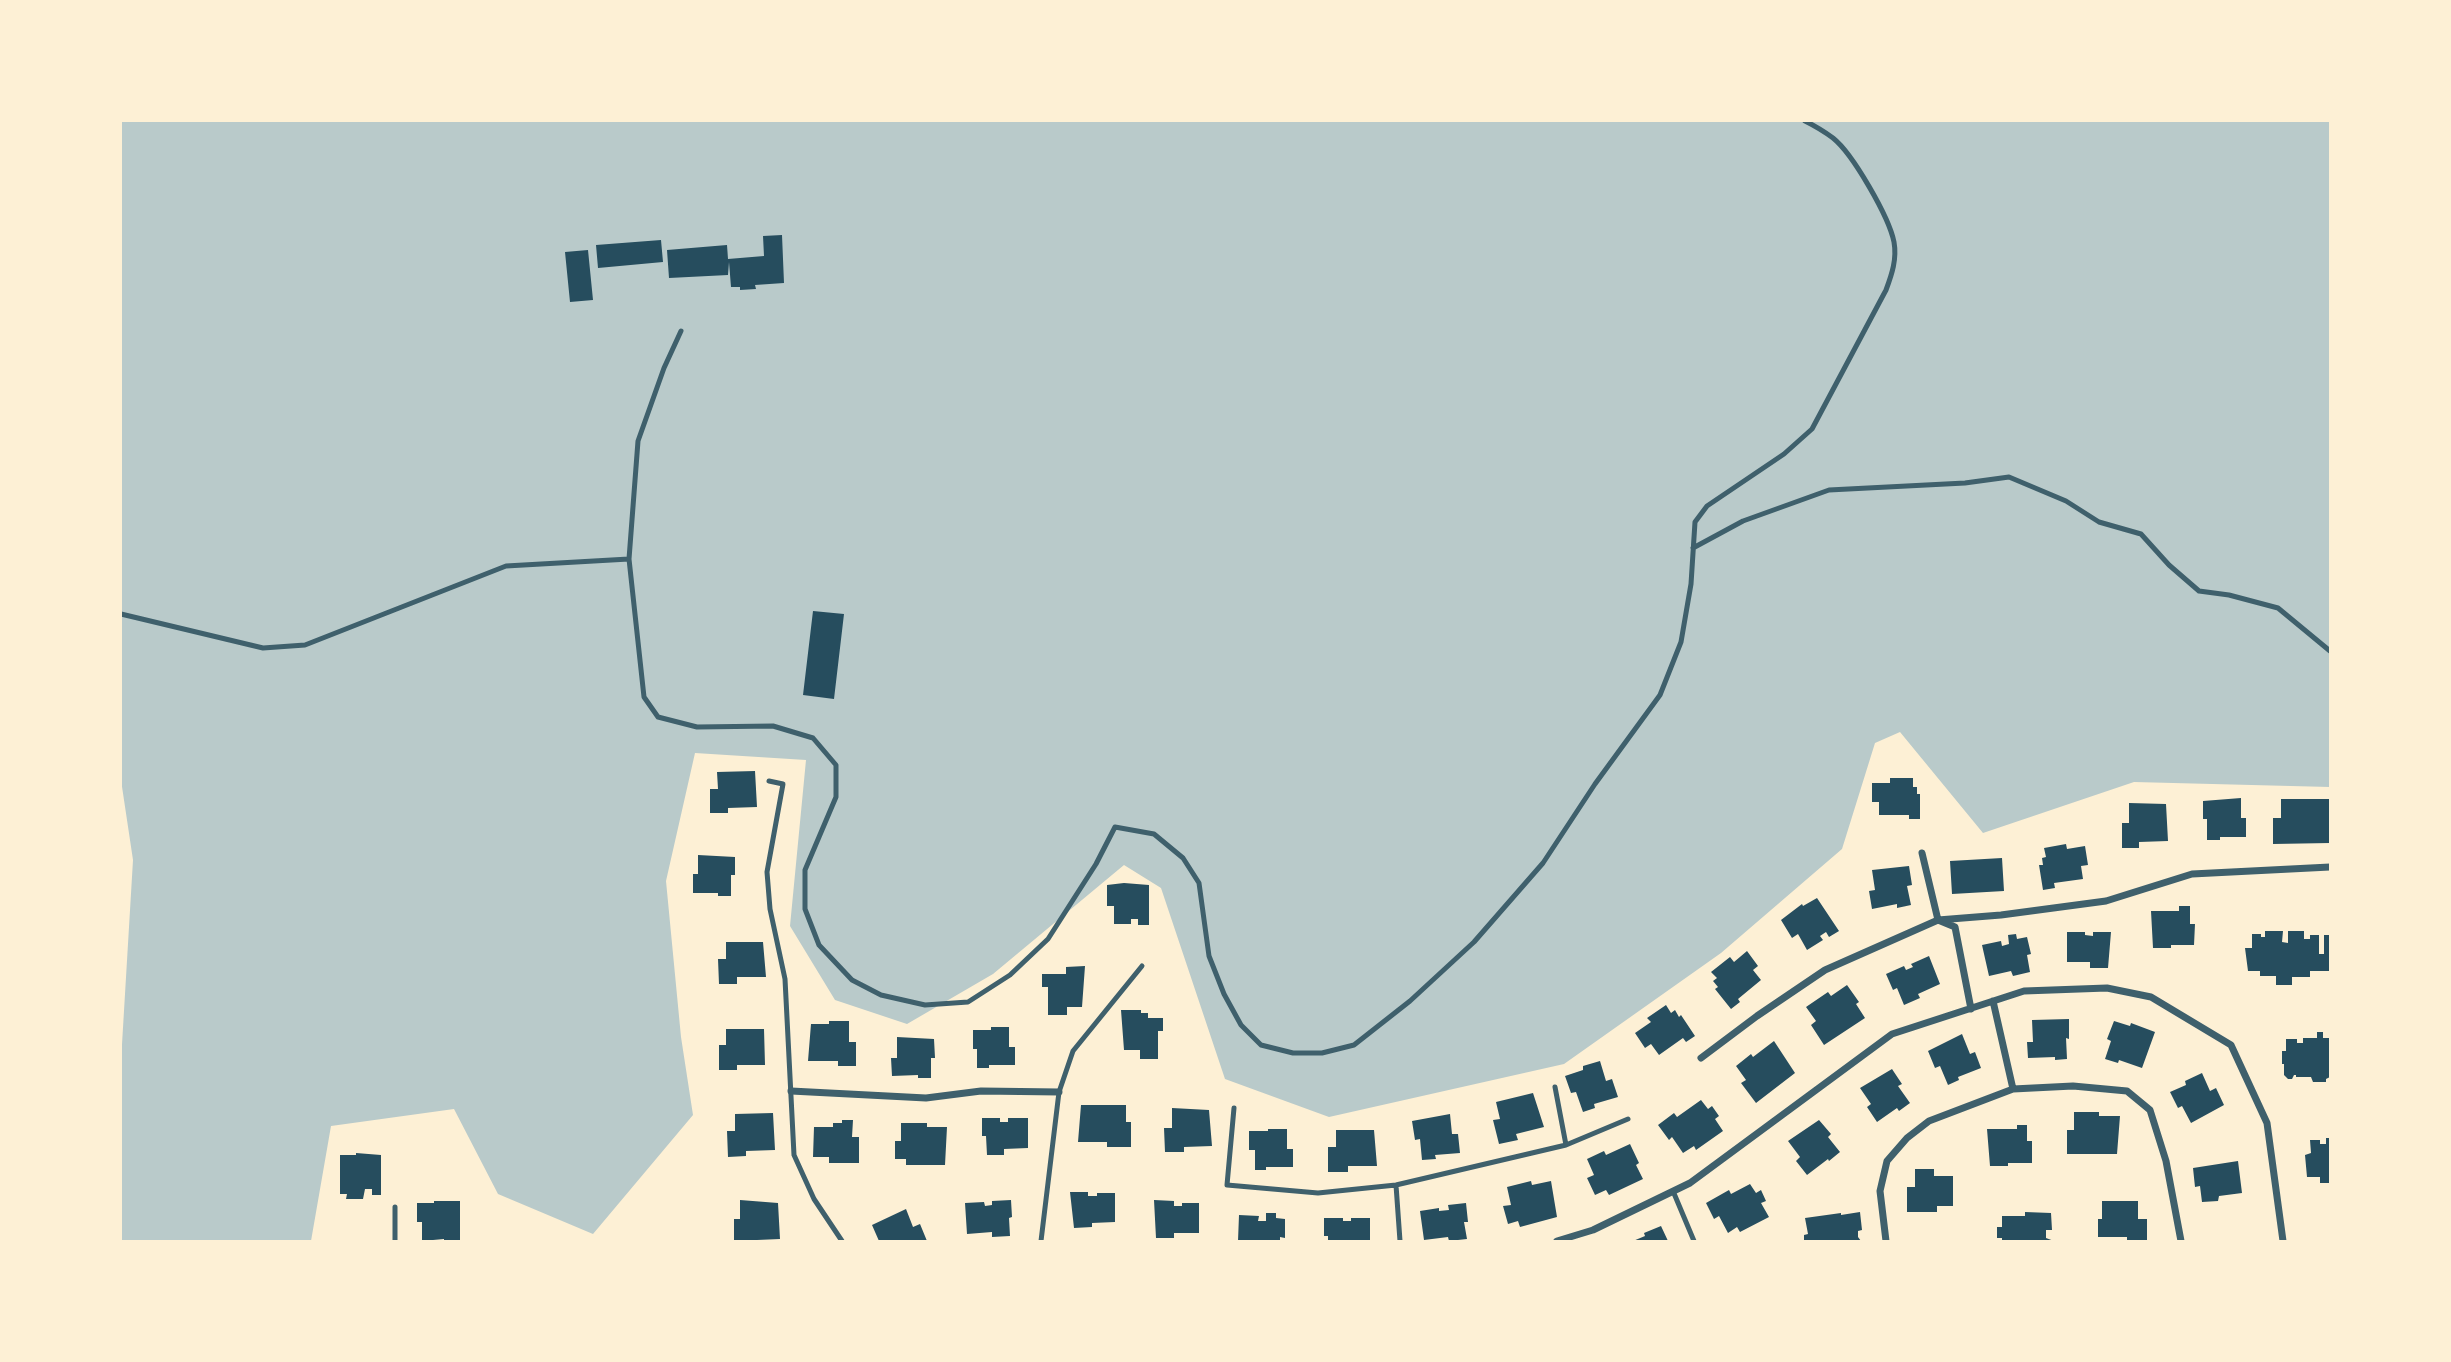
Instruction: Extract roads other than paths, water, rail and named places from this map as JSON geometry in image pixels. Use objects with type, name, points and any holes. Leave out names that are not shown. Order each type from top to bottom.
[{"type":"street","points":[[1922,853],[1938,920]]},
{"type":"street","points":[[1701,1058],[1825,970],[1938,920],[2001,915],[2106,901],[2192,874],[2330,867]]},
{"type":"street","points":[[1938,920],[1955,927],[1971,1009]]},
{"type":"street","points":[[1556,1241],[1593,1230],[1690,1182],[1892,1034],[2024,991],[2108,988],[2151,997],[2231,1045],[2267,1123],[2283,1241]]},
{"type":"street","points":[[1993,1002],[2013,1089]]},
{"type":"street","points":[[1886,1241],[1880,1191],[1887,1161],[1906,1138],[1929,1121],[2013,1089],[2073,1086],[2127,1091],[2150,1110],[2166,1161],[2181,1241]]},
{"type":"street","points":[[791,1091],[926,1098],[981,1091],[1059,1092]]},
{"type":"lane","points":[[681,331],[664,368],[638,441],[629,559],[643,697],[657,716],[697,727],[774,726],[813,738],[836,765],[836,797],[804,870],[804,909],[819,945],[852,980],[881,995],[925,1005],[968,1002],[1010,975],[1048,939],[1096,864],[1115,827],[1154,834],[1183,859],[1199,883],[1209,956],[1224,994],[1241,1025],[1261,1045],[1293,1053],[1322,1053],[1354,1045],[1410,1001],[1474,942],[1543,863],[1595,784],[1660,695],[1681,642],[1691,584],[1695,522],[1707,506],[1784,454],[1812,429],[1886,290],[1894,268],[1894,243],[1888,222],[1850,158],[1835,139],[1805,121]]},
{"type":"lane","points":[[1693,548],[1743,521],[1829,490],[1965,483],[2009,477],[2066,501],[2099,522],[2141,534],[2169,565],[2199,591],[2230,595],[2278,608],[2330,651]]},
{"type":"lane","points":[[121,614],[263,648],[305,645],[506,566],[629,559]]},
{"type":"lane","points":[[769,781],[783,784],[766,872],[770,909],[785,979],[794,1155],[814,1199],[842,1241]]},
{"type":"lane","points":[[1041,1241],[1059,1092],[1073,1051],[1142,966]]},
{"type":"lane","points":[[1555,1087],[1566,1145]]},
{"type":"lane","points":[[1234,1108],[1227,1185],[1318,1193],[1396,1185],[1566,1145],[1629,1119]]},
{"type":"lane","points":[[1396,1185],[1400,1241]]},
{"type":"lane","points":[[1672,1191],[1694,1241]]},
{"type":"lane","points":[[395,1241],[396,1207]]}]
